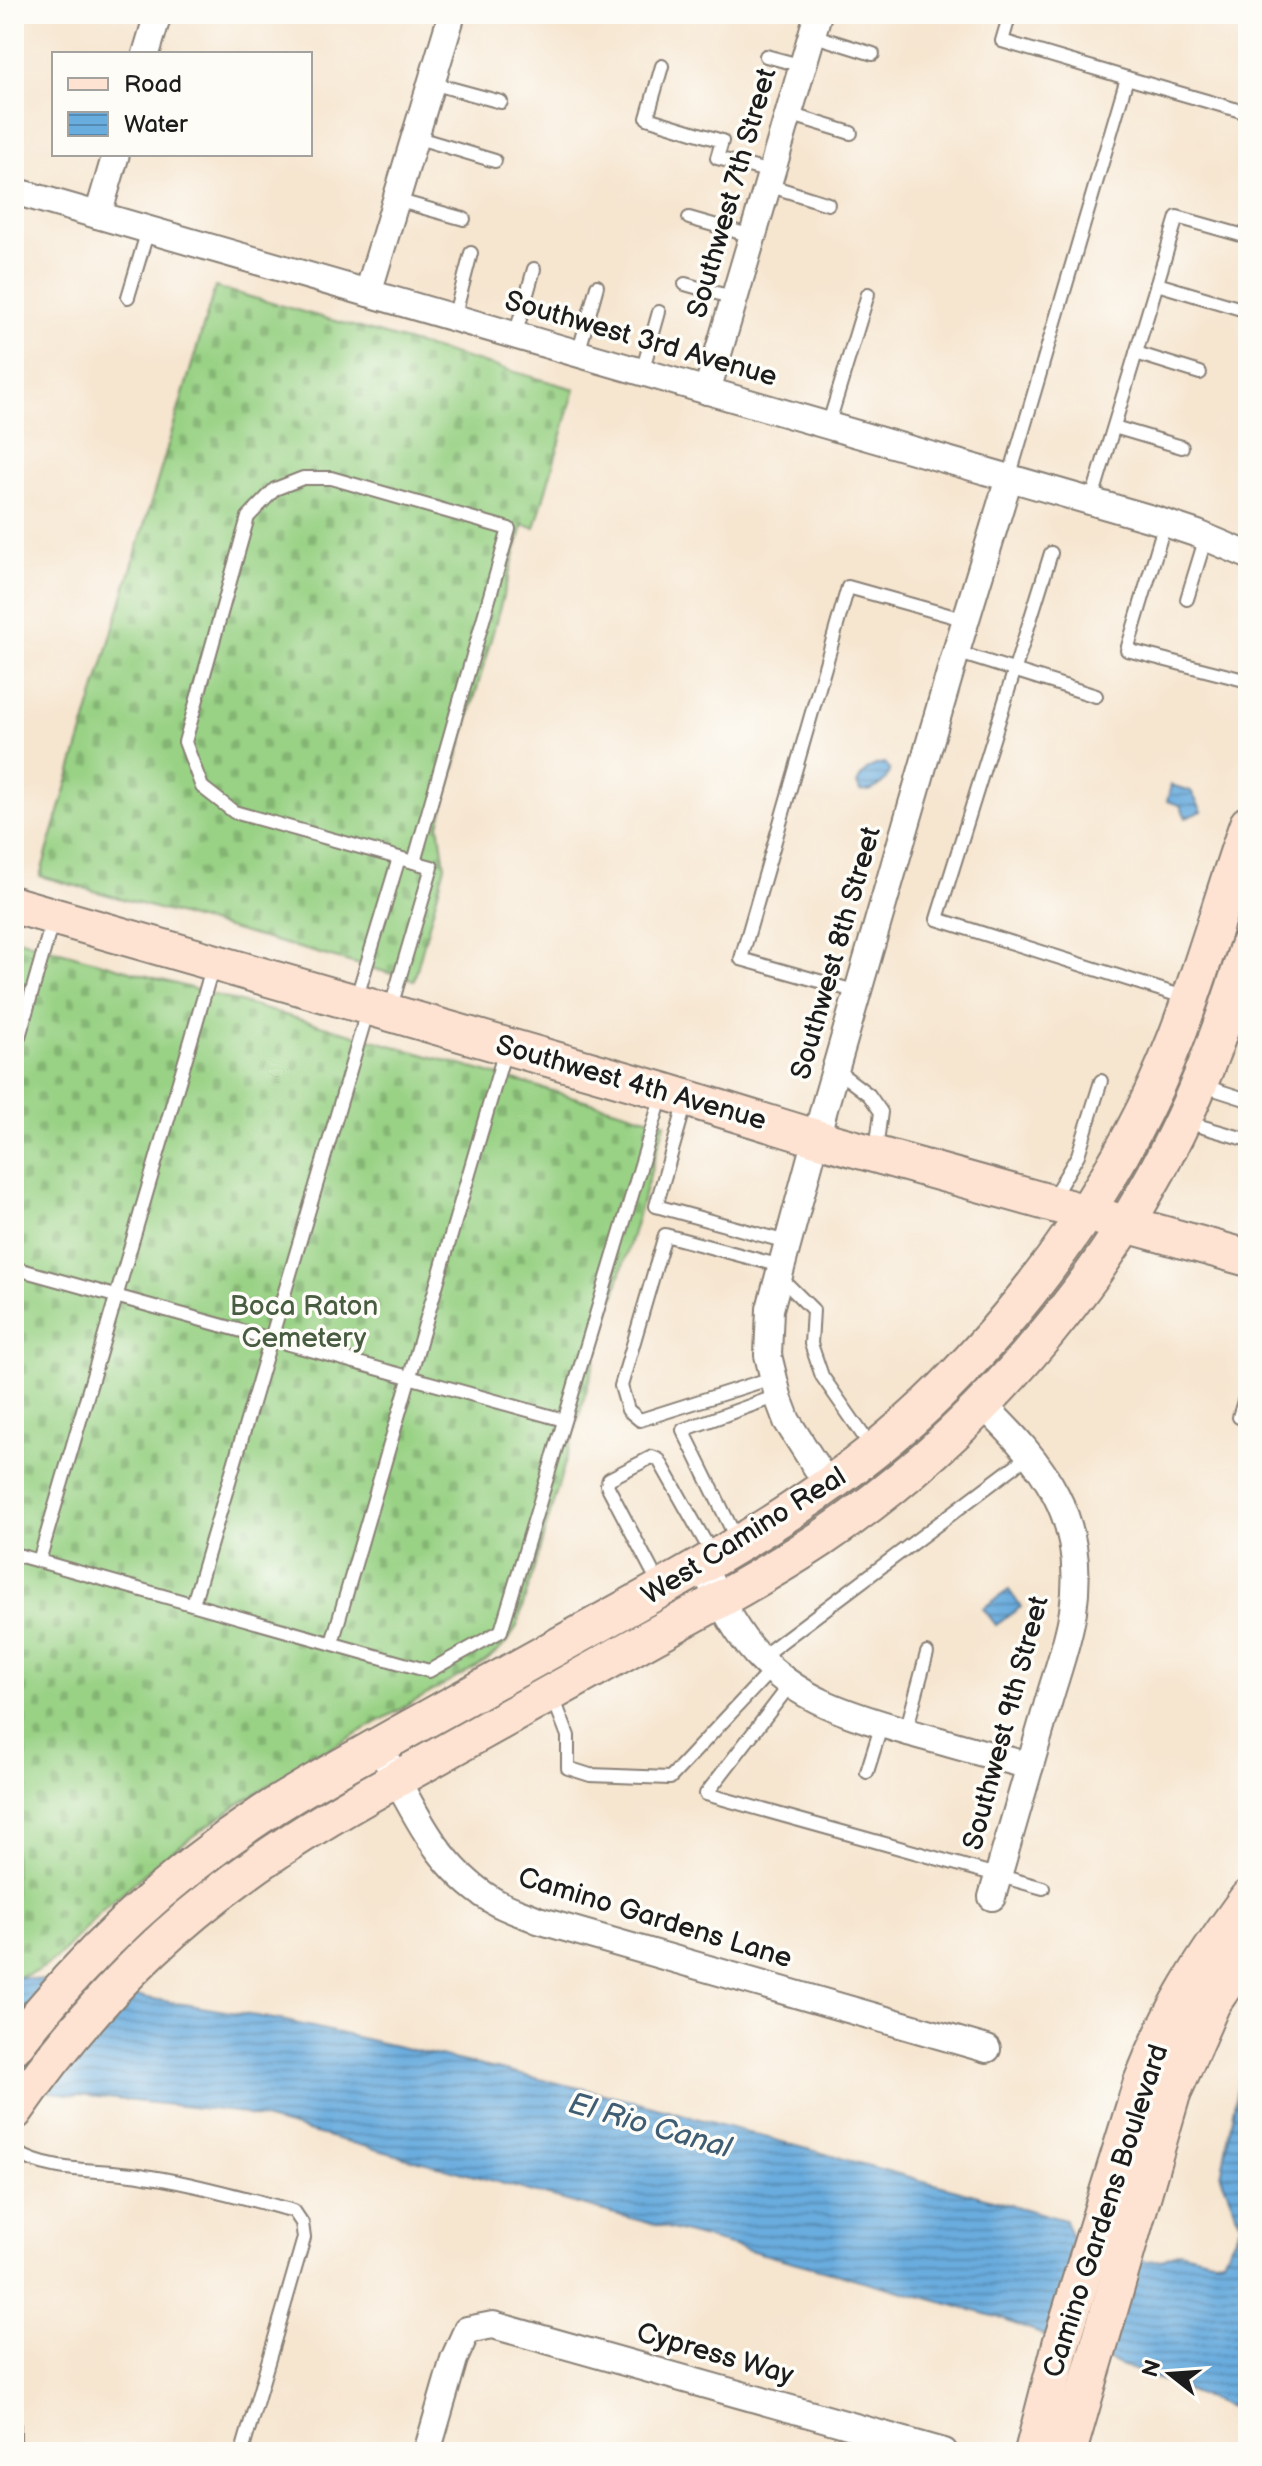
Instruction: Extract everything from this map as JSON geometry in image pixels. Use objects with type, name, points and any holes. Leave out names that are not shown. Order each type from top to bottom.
[{"type":"street","points":[[147,52],[158,14]]},
{"type":"street","points":[[368,293],[452,14]]},
{"type":"street","name":"Southwest 7th Street","points":[[707,391],[815,24]]},
{"type":"street","points":[[98,215],[115,156]]},
{"type":"street","name":"Southwest 3rd Avenue","points":[[14,191],[1165,523],[1248,555]]},
{"type":"street","name":"Southwest 8th Street","points":[[829,1487],[787,1421],[775,1387],[768,1332],[782,1261],[816,1138],[1009,478]]},
{"type":"street","name":"West Camino Real","points":[[14,2046],[50,2002],[134,1916],[194,1864],[293,1794],[719,1557],[829,1487],[940,1391],[993,1335],[1048,1267],[1123,1150],[1150,1098],[1190,999],[1248,824]]},
{"type":"street","name":"Southwest 4th Avenue","points":[[14,905],[816,1138],[1248,1258]]},
{"type":"street","name":"West Camino Real","points":[[19,2104],[88,2016],[174,1931],[235,1880],[335,1814],[790,1559],[856,1513],[919,1463],[982,1404],[1061,1314],[1125,1223],[1157,1171],[1215,1046],[1248,946]]},
{"type":"street","name":"Southwest 9th Street","points":[[982,1404],[1031,1454],[1057,1495],[1072,1541],[1076,1589],[1067,1637],[995,1886]]},
{"type":"street","points":[[719,1557],[720,1599],[740,1633],[774,1671],[833,1709],[1030,1766]]},
{"type":"street","name":"Camino Gardens Lane","points":[[379,1746],[418,1820],[443,1858],[468,1883],[494,1902],[538,1920],[987,2049]]},
{"type":"street","name":"Camino Gardens Boulevard","points":[[1033,2452],[1061,2344],[1116,2222],[1157,2088],[1174,2008],[1197,1969],[1248,1898]]},
{"type":"street","name":"Camino Gardens Boulevard","points":[[1157,2088],[1248,1951]]},
{"type":"street","name":"Camino Gardens Boulevard","points":[[1068,2452],[1095,2359],[1116,2222]]},
{"type":"street","name":"Cypress Way","points":[[427,2452],[454,2359],[467,2330],[493,2325],[944,2452]]},
{"type":"lane","points":[[1010,14],[1002,41],[1248,113]]},
{"type":"lane","points":[[815,24],[873,54]]},
{"type":"lane","points":[[766,56],[803,66]]},
{"type":"lane","points":[[662,66],[647,118],[722,141],[717,158],[828,204]]},
{"type":"lane","points":[[1009,478],[1127,78]]},
{"type":"lane","points":[[431,83],[501,102]]},
{"type":"lane","points":[[789,114],[851,133]]},
{"type":"lane","points":[[415,137],[495,161]]},
{"type":"lane","points":[[396,200],[464,219]]},
{"type":"lane","points":[[1091,502],[1177,217],[1248,237]]},
{"type":"lane","points":[[689,218],[752,236]]},
{"type":"lane","points":[[128,297],[148,230]]},
{"type":"lane","points":[[454,318],[471,253]]},
{"type":"lane","points":[[515,336],[534,269]]},
{"type":"lane","points":[[685,284],[734,298]]},
{"type":"lane","points":[[1157,284],[1248,311]]},
{"type":"lane","points":[[578,354],[597,286]]},
{"type":"lane","points":[[828,426],[868,294]]},
{"type":"lane","points":[[642,372],[659,312]]},
{"type":"lane","points":[[1136,353],[1200,373]]},
{"type":"lane","points":[[1114,427],[1182,447]]},
{"type":"lane","points":[[371,1007],[432,867],[399,858],[234,812],[202,787],[185,742],[248,517],[275,489],[303,478],[331,478],[509,529],[414,862]]},
{"type":"lane","points":[[1165,523],[1127,650],[1248,681]]},
{"type":"lane","points":[[1187,599],[1206,537]]},
{"type":"lane","points":[[1051,553],[937,919],[1190,999]]},
{"type":"lane","points":[[858,992],[741,959],[848,587],[966,620]]},
{"type":"lane","points":[[956,652],[1096,696]]},
{"type":"lane","points":[[193,1604],[371,1007],[399,858]]},
{"type":"lane","points":[[14,1054],[54,916]]},
{"type":"lane","points":[[39,1561],[214,962]]},
{"type":"lane","points":[[332,1643],[507,1046]]},
{"type":"lane","points":[[836,1070],[869,1095],[881,1112],[875,1154]]},
{"type":"lane","points":[[1051,1202],[1078,1155],[1101,1081]]},
{"type":"lane","points":[[1198,1084],[1248,1100]]},
{"type":"lane","points":[[675,1095],[656,1206],[782,1261],[813,1310],[811,1344],[822,1376],[874,1451]]},
{"type":"lane","points":[[14,1554],[429,1671],[501,1631],[564,1420],[675,1095]]},
{"type":"lane","points":[[1182,1121],[1248,1140]]},
{"type":"lane","points":[[775,1387],[640,1420],[628,1410],[621,1386],[665,1235],[782,1261]]},
{"type":"lane","points":[[14,1268],[564,1420]]},
{"type":"lane","points":[[719,1557],[683,1430],[775,1387]]},
{"type":"lane","points":[[1239,1417],[1248,1388]]},
{"type":"lane","points":[[552,1693],[568,1736],[568,1768],[590,1775],[670,1778],[774,1671],[1031,1454]]},
{"type":"lane","points":[[662,1589],[607,1485],[609,1479],[652,1457],[659,1460],[719,1557]]},
{"type":"lane","points":[[867,1772],[894,1728],[927,1653]]},
{"type":"lane","points":[[774,1671],[706,1794],[995,1886],[1043,1888]]},
{"type":"lane","points":[[14,2151],[35,2163],[142,2175],[294,2211],[302,2223],[304,2238],[242,2452]]},
{"type":"lane","points":[[14,2425],[14,2441]]},
{"type":"green space","points":[[215,287],[575,389],[535,528],[523,525],[439,824],[445,866],[414,980],[40,876]]},
{"type":"green space","name":"Boca Raton Cemetery","points":[[14,938],[665,1123],[517,1626],[507,1643],[486,1661],[305,1763],[218,1818],[108,1905],[50,1963],[26,1975],[14,1976]]},
{"type":"water","points":[[884,763],[890,770],[882,783],[875,789],[860,791],[857,784],[864,773]]},
{"type":"water","points":[[1171,785],[1191,791],[1202,811],[1186,818],[1180,805],[1167,801]]},
{"type":"water","points":[[1009,1590],[1021,1607],[996,1625],[983,1608]]},
{"type":"water","name":"El Rio Canal","points":[[14,1976],[286,2021],[627,2099],[1065,2220],[1072,2238],[1146,2261],[1161,2260],[1179,2251],[1215,2260],[1223,2259],[1241,2225],[1221,2176],[1248,2030],[1248,2414],[997,2317],[237,2112],[14,2088]]}]
